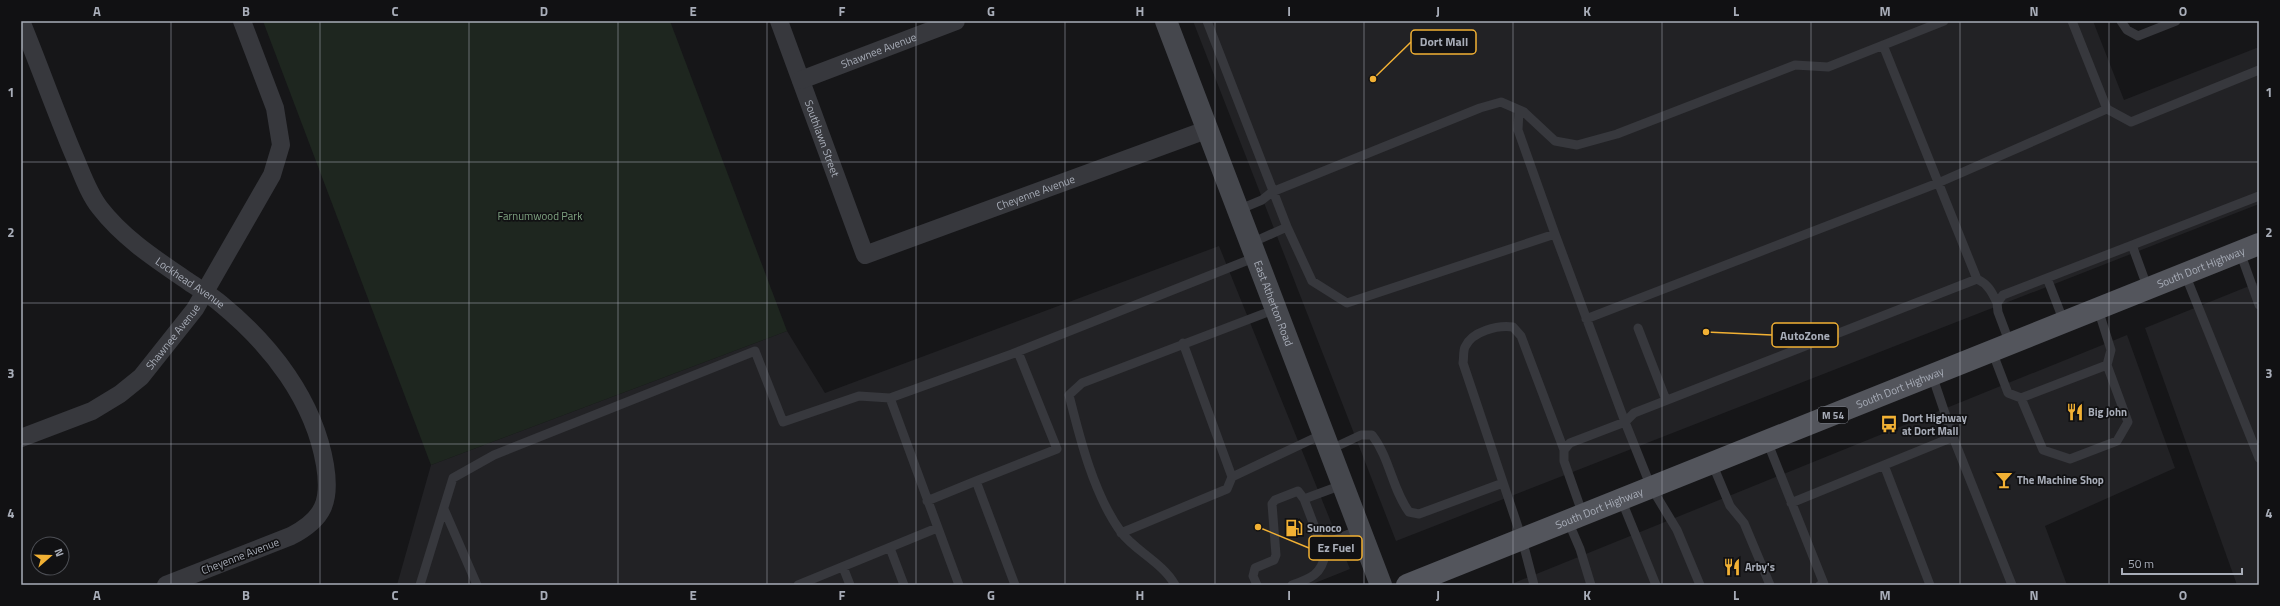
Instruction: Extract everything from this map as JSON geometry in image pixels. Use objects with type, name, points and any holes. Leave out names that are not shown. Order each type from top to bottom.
[{"type":"main road","name":"South Dort Highway","points":[[1407,585],[2249,248]]},
{"type":"street","name":"Lockhead Avenue","points":[[21,21],[68,141],[99,207],[126,237],[221,303],[272,351],[289,375],[299,393],[322,446],[328,482],[326,501],[309,527],[291,536]]},
{"type":"street","name":"Shawnee Avenue","points":[[21,438],[92,411],[120,394],[141,377],[194,310],[272,175],[281,144],[275,108],[242,21]]},
{"type":"street","name":"Southlawn Street","points":[[779,21],[865,255]]},
{"type":"street","name":"Shawnee Avenue","points":[[801,80],[956,21]]},
{"type":"street","name":"East Atherton Road","points":[[1166,21],[1206,130],[1381,585]]},
{"type":"street","name":"Cheyenne Avenue","points":[[865,255],[1206,130]]},
{"type":"street","name":"Cheyenne Avenue","points":[[166,585],[291,536]]},
{"type":"lane","points":[[1207,21],[1272,192],[1312,281],[1346,303],[1555,234]]},
{"type":"lane","points":[[1238,210],[1262,200],[1272,192],[1480,108],[1501,102],[1524,112],[1555,141],[1578,145],[1616,134],[1795,65],[1828,67],[1944,21]]},
{"type":"lane","points":[[2072,21],[2107,109],[2131,122],[2259,70]]},
{"type":"lane","points":[[2121,21],[2127,30],[2138,36],[2176,21]]},
{"type":"lane","points":[[1883,45],[1977,279]]},
{"type":"lane","points":[[1586,319],[1938,183],[2107,109]]},
{"type":"lane","points":[[1519,110],[1518,130],[1625,422],[1651,487],[1677,530],[1700,585]]},
{"type":"lane","points":[[1997,302],[2002,295],[2259,196]]},
{"type":"lane","points":[[420,585],[453,478],[494,455],[755,351],[783,422],[859,396],[890,398],[1018,352],[1253,250],[1287,227]]},
{"type":"lane","points":[[2132,245],[2148,289]]},
{"type":"lane","points":[[2249,248],[2259,305]]},
{"type":"lane","points":[[2185,274],[2259,458]]},
{"type":"lane","points":[[2047,278],[2064,322]]},
{"type":"lane","points":[[1564,450],[1570,443],[1625,422],[1634,413],[1977,279],[1984,282],[1992,291],[1997,302],[2001,347],[2008,393],[2021,398],[2107,365]]},
{"type":"lane","points":[[1175,585],[1150,557],[1121,533],[1099,493],[1069,395],[1082,383],[1183,343],[1276,309]]},
{"type":"lane","points":[[2021,398],[2043,450],[2070,459],[2117,441],[2128,422],[2107,365],[2111,350],[2098,309]]},
{"type":"lane","points":[[1534,585],[1522,539],[1463,363],[1465,347],[1474,336],[1502,325],[1513,326],[1521,336],[1564,450],[1564,461],[1580,549],[1591,585]]},
{"type":"lane","points":[[1638,328],[1666,400]]},
{"type":"lane","points":[[1121,533],[1227,489],[1232,477],[1183,343]]},
{"type":"lane","points":[[927,501],[1056,449],[1018,352]]},
{"type":"lane","points":[[1932,375],[1953,436],[2012,585]]},
{"type":"lane","points":[[890,398],[936,528],[959,585]]},
{"type":"lane","points":[[1232,477],[1326,442],[1361,435],[1372,436],[1380,447],[1402,502],[1409,512],[1419,514],[1503,483]]},
{"type":"lane","points":[[1791,503],[1953,436]]},
{"type":"lane","points":[[1766,441],[1824,584],[1820,585]]},
{"type":"lane","points":[[1712,463],[1730,506],[1744,524],[1770,585]]},
{"type":"lane","points":[[1884,465],[1930,585]]},
{"type":"lane","points":[[976,481],[1016,585]]},
{"type":"lane","points":[[1304,499],[1342,485]]},
{"type":"lane","points":[[1257,585],[1253,576],[1255,568],[1274,560],[1276,555],[1272,507],[1273,502],[1298,491],[1304,499],[1325,554],[1324,562],[1316,581],[1292,585]]},
{"type":"lane","points":[[1621,499],[1656,585]]},
{"type":"lane","points":[[444,509],[477,585]]},
{"type":"lane","points":[[803,584],[936,528]]},
{"type":"lane","points":[[1322,545],[1359,530]]},
{"type":"lane","points":[[890,548],[904,585]]},
{"type":"lane","points":[[843,567],[850,585]]},
{"type":"shaded area","points":[[1193,21],[2093,21],[2124,100],[2259,47],[2259,204],[1396,541]]},
{"type":"shaded area","points":[[1219,246],[1350,569],[1310,585],[397,585],[431,465],[787,331],[825,393]]},
{"type":"shaded area","points":[[2259,282],[2259,585],[2237,585],[2145,328]]},
{"type":"shaded area","points":[[2127,335],[2175,468],[2045,526],[2067,585],[1509,585]]},
{"type":"green space","name":"Farnumwood Park","points":[[263,21],[670,21],[787,331],[431,465]]},
{"type":"place","name":"Dort Mall","points":[[1373,79]]},
{"type":"place","name":"AutoZone","points":[[1706,332]]},
{"type":"place","name":"Big John","points":[[2075,412]]},
{"type":"place","name":"Dort Highway at Dort Mall","points":[[1889,424]]},
{"type":"place","name":"The Machine Shop","points":[[2004,480]]},
{"type":"place","name":"Ez Fuel","points":[[1258,527]]},
{"type":"place","name":"Sunoco","points":[[1294,528]]},
{"type":"place","name":"Arby's","points":[[1732,567]]}]
